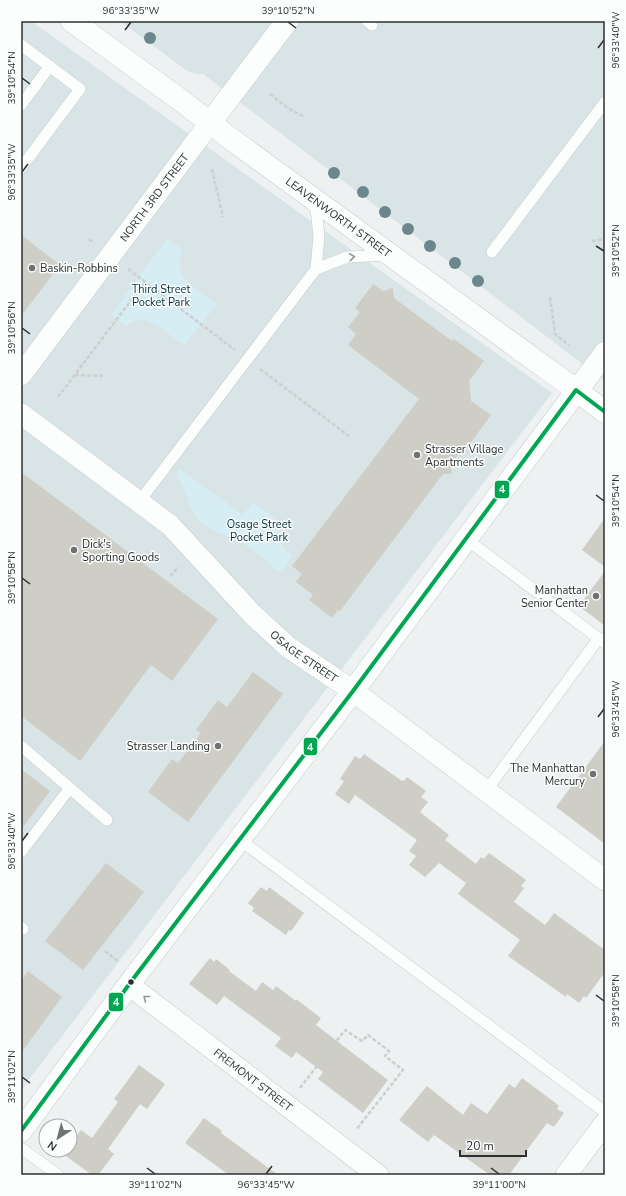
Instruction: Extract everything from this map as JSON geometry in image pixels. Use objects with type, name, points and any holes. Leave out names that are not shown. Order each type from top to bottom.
[{"type":"main road","name":"LEAVENWORTH STREET","points":[[72,21],[605,412]]},
{"type":"main road","name":"NORTH 3RD STREET","points":[[210,123],[287,21]]},
{"type":"main road","points":[[21,1131],[129,985],[353,691],[605,353]]},
{"type":"street","name":"NORTH 3RD STREET","points":[[21,375],[210,123]]},
{"type":"street","name":"OSAGE STREET","points":[[21,414],[170,525],[252,614],[288,647],[353,691],[605,880]]},
{"type":"street","name":"FREMONT STREET","points":[[129,985],[378,1175]]},
{"type":"street","points":[[566,1175],[605,1123]]},
{"type":"lane","points":[[21,45],[80,89],[21,168]]},
{"type":"lane","points":[[21,105],[50,66]]},
{"type":"lane","points":[[492,252],[605,102]]},
{"type":"lane","points":[[314,200],[319,236],[316,269]]},
{"type":"lane","points":[[139,502],[316,269],[347,257],[391,255]]},
{"type":"lane","points":[[466,540],[602,641],[486,791]]},
{"type":"lane","points":[[21,746],[107,820]]},
{"type":"lane","points":[[21,852],[70,788]]},
{"type":"lane","points":[[240,840],[605,1112]]},
{"type":"lane","points":[[21,1148],[58,1175]]},
{"type":"path","points":[[270,94],[288,108],[304,117]]},
{"type":"path","points":[[212,169],[224,217]]},
{"type":"path","points":[[592,241],[605,239]]},
{"type":"path","points":[[58,397],[145,282]]},
{"type":"path","points":[[550,296],[555,334],[569,345]]},
{"type":"path","points":[[75,374],[104,376]]},
{"type":"path","points":[[300,1088],[345,1030],[362,1041],[368,1035],[379,1043],[389,1051],[385,1056],[403,1070],[356,1130]]},
{"type":"shaded area","points":[[21,21],[31,21],[552,393],[21,1090]]},
{"type":"shaded area","points":[[120,21],[605,21],[605,381],[203,74],[195,74],[186,70]]},
{"type":"green space","name":"Third Street Pocket Park","points":[[167,239],[183,250],[180,259],[180,267],[187,282],[217,304],[185,344],[161,328],[147,321],[140,320],[126,326],[111,315]]},
{"type":"green space","name":"Osage Street Pocket Park","points":[[180,469],[243,515],[253,502],[278,521],[281,525],[282,547],[293,555],[281,571],[276,571],[260,555],[250,548],[214,531],[196,518],[176,474]]},
{"type":"building","points":[[21,235],[60,265],[21,316]]},
{"type":"building","name":"Strasser Village Apartments","points":[[373,284],[383,291],[393,288],[394,298],[452,341],[454,339],[484,361],[469,381],[471,401],[491,415],[469,445],[467,443],[450,465],[452,474],[443,474],[340,611],[338,610],[332,618],[309,600],[313,595],[296,582],[302,574],[292,566],[419,399],[348,345],[356,334],[348,327],[360,312],[355,308]]},
{"type":"building","name":"Dick's Sporting Goods","points":[[21,472],[218,619],[172,681],[151,665],[80,761],[21,716]]},
{"type":"building","name":"Manhattan Senior Center","points":[[605,518],[605,567],[582,550]]},
{"type":"building","name":"Manhattan Senior Center","points":[[605,571],[605,626],[579,606]]},
{"type":"building","name":"Strasser Landing","points":[[253,672],[283,694],[188,822],[148,792],[172,759],[178,763],[201,733],[196,730],[218,700],[227,707]]},
{"type":"building","name":"The Manhattan Mercury","points":[[605,741],[605,844],[556,807]]},
{"type":"building","points":[[364,754],[402,781],[404,781],[407,777],[426,791],[421,797],[428,802],[420,812],[449,835],[445,840],[476,864],[481,857],[484,859],[489,853],[526,880],[521,886],[524,888],[514,902],[545,925],[554,913],[605,950],[605,972],[586,998],[584,996],[579,1003],[567,994],[566,997],[508,956],[520,940],[458,894],[466,883],[439,863],[425,877],[409,865],[416,856],[409,851],[417,840],[355,795],[349,804],[335,794],[344,781],[340,779],[355,756],[360,759]]},
{"type":"building","points":[[21,769],[50,791],[21,830]]},
{"type":"building","points":[[106,863],[144,892],[83,970],[45,941]]},
{"type":"building","points":[[261,887],[267,891],[269,887],[304,913],[291,931],[289,930],[286,935],[252,911],[254,908],[248,903]]},
{"type":"building","points":[[210,958],[214,962],[216,959],[230,970],[229,971],[256,991],[262,982],[273,990],[276,986],[296,1001],[296,999],[321,1018],[316,1025],[388,1080],[363,1113],[318,1079],[323,1072],[296,1052],[292,1058],[275,1046],[281,1038],[224,996],[217,1005],[189,984]]},
{"type":"building","points":[[28,971],[62,997],[21,1053],[21,981]]},
{"type":"building","points":[[139,1065],[165,1084],[147,1109],[140,1104],[108,1149],[114,1154],[98,1175],[92,1175],[69,1158],[78,1158],[78,1134],[81,1130],[92,1138],[118,1102],[114,1099]]},
{"type":"building","points":[[522,1078],[557,1104],[559,1106],[557,1109],[564,1113],[554,1127],[547,1123],[509,1175],[490,1175],[434,1135],[428,1142],[399,1120],[427,1086],[463,1115],[471,1103],[487,1114],[509,1084],[515,1088]]},
{"type":"building","points":[[204,1118],[222,1131],[221,1133],[278,1175],[229,1175],[185,1143]]},
{"type":"transit line","name":"4","points":[[21,1131],[136,975],[353,691],[576,390],[605,412]]},
{"type":"place","name":"Baskin-Robbins","points":[[32,268]]},
{"type":"place","name":"Strasser Village Apartments","points":[[417,455]]},
{"type":"place","name":"Dick's Sporting Goods","points":[[74,550]]},
{"type":"place","name":"Manhattan Senior Center","points":[[596,596]]},
{"type":"place","name":"Strasser Landing","points":[[218,746]]},
{"type":"place","name":"The Manhattan Mercury","points":[[593,774]]}]
